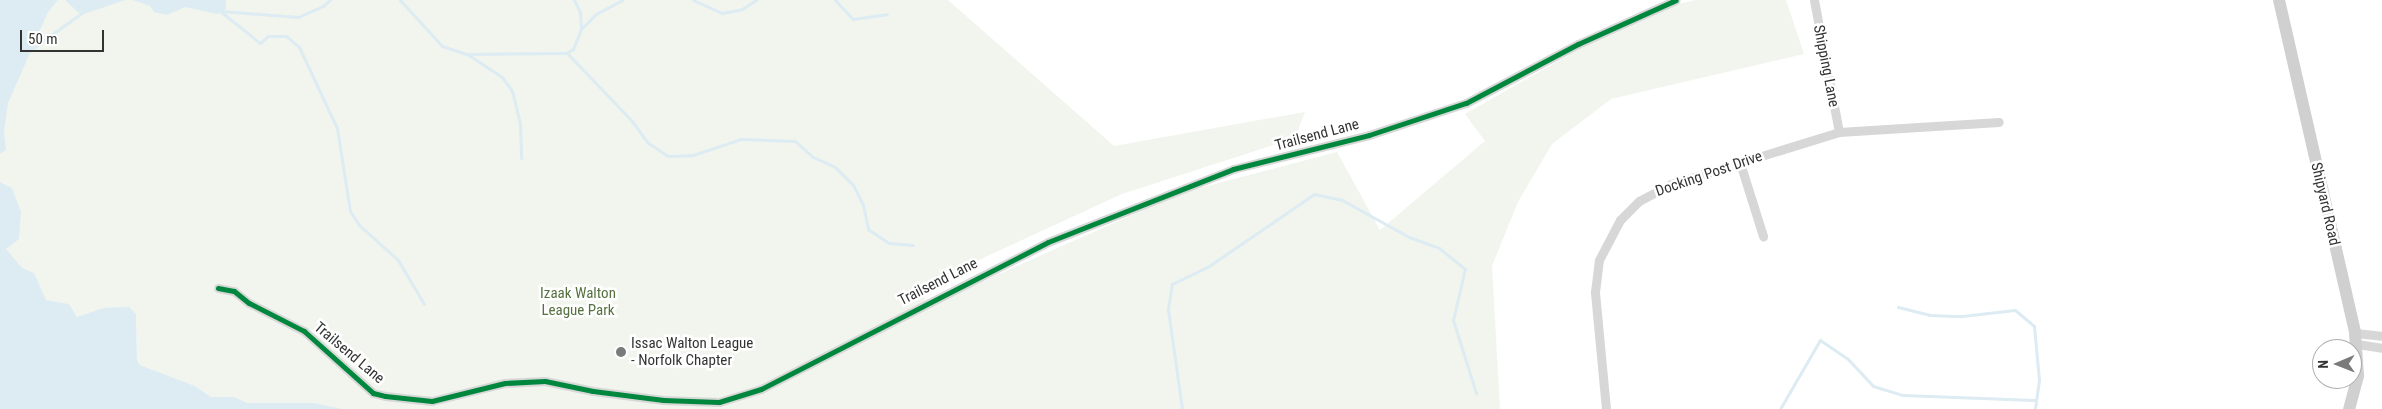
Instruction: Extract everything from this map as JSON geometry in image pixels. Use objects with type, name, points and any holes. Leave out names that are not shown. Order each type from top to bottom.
[{"type":"street","name":"Trailsend Lane","points":[[218,288],[234,290],[249,303],[304,330],[373,393],[385,396],[432,401],[505,383],[545,381],[593,391],[663,400],[719,402],[761,389],[1048,242],[1233,169],[1352,140],[1466,103],[1578,44],[1676,0]]},
{"type":"street","name":"Shipping Lane","points":[[1814,0],[1840,132]]},
{"type":"street","name":"Shipyard Road","points":[[2280,0],[2356,339]]},
{"type":"street","name":"Docking Post Drive","points":[[1606,409],[1595,292],[1599,260],[1607,240],[1620,220],[1654,191],[1840,132],[1998,122]]},
{"type":"street","points":[[1740,163],[1763,236]]},
{"type":"street","points":[[2356,339],[2382,336]]},
{"type":"street","points":[[2362,341],[2382,348]]},
{"type":"street","name":"Shipyard Road","points":[[2349,409],[2354,389]]},
{"type":"green space","name":"Izaak Walton League Park","points":[[0,0],[948,0],[1114,146],[1305,112],[1295,138],[1122,194],[918,288],[929,305],[1184,192],[1337,152],[1380,230],[1485,141],[1465,114],[1646,11],[1696,0],[1786,0],[1804,54],[1611,99],[1552,144],[1518,202],[1492,266],[1500,409],[240,409],[234,397],[211,397],[195,386],[140,365],[137,361],[136,314],[103,308],[77,317],[69,304],[46,300],[0,279]]},
{"type":"shaded area","points":[[0,0],[58,0],[48,12],[8,103],[4,132],[6,150],[0,154]]},
{"type":"shaded area","points":[[65,0],[125,0],[81,15]]},
{"type":"shaded area","points":[[133,0],[226,0],[226,9],[217,14],[185,7],[167,15],[154,12],[150,6]]},
{"type":"shaded area","points":[[0,182],[12,188],[21,212],[19,239],[6,249],[22,268],[34,273],[46,300],[69,304],[77,317],[103,308],[129,307],[136,314],[137,361],[140,365],[195,386],[211,397],[234,397],[247,403],[313,403],[342,409],[0,409]]},
{"type":"waterway","points":[[221,11],[298,17],[323,6],[330,0]]},
{"type":"waterway","points":[[400,0],[442,46],[466,54],[567,53],[632,121],[647,142],[668,156],[693,155],[741,139],[795,141],[813,157],[835,167],[853,185],[863,205],[868,229],[889,243],[913,245]]},
{"type":"waterway","points":[[567,53],[573,49],[581,29],[580,12],[574,0]]},
{"type":"waterway","points":[[581,29],[596,14],[622,0]]},
{"type":"waterway","points":[[693,0],[722,13],[742,9],[756,0]]},
{"type":"waterway","points":[[835,0],[853,19],[887,14]]},
{"type":"waterway","points":[[220,11],[260,43],[268,36],[286,36],[299,47],[337,128],[350,211],[359,225],[398,260],[424,304]]},
{"type":"waterway","points":[[29,51],[83,12]]},
{"type":"waterway","points":[[467,54],[502,77],[512,91],[520,123],[521,158]]},
{"type":"waterway","points":[[1182,409],[1168,309],[1172,284],[1209,266],[1314,194],[1342,200],[1409,237],[1439,248],[1465,269],[1453,320],[1476,393]]},
{"type":"waterway","points":[[1898,307],[1929,315],[1962,316],[2015,310],[2034,326],[2039,380],[2035,409]]},
{"type":"waterway","points":[[1780,409],[1820,340],[1847,358],[1873,386],[1903,395],[2036,400]]},
{"type":"cycle path","points":[[218,288],[234,291],[249,303],[304,331],[373,393],[385,396],[432,401],[505,383],[545,381],[593,391],[663,400],[719,402],[761,389],[1048,242],[1233,169],[1369,135],[1466,103],[1578,44],[1676,0]]},
{"type":"place","name":"Issac Walton League - Norfolk Chapter","points":[[621,352]]}]
